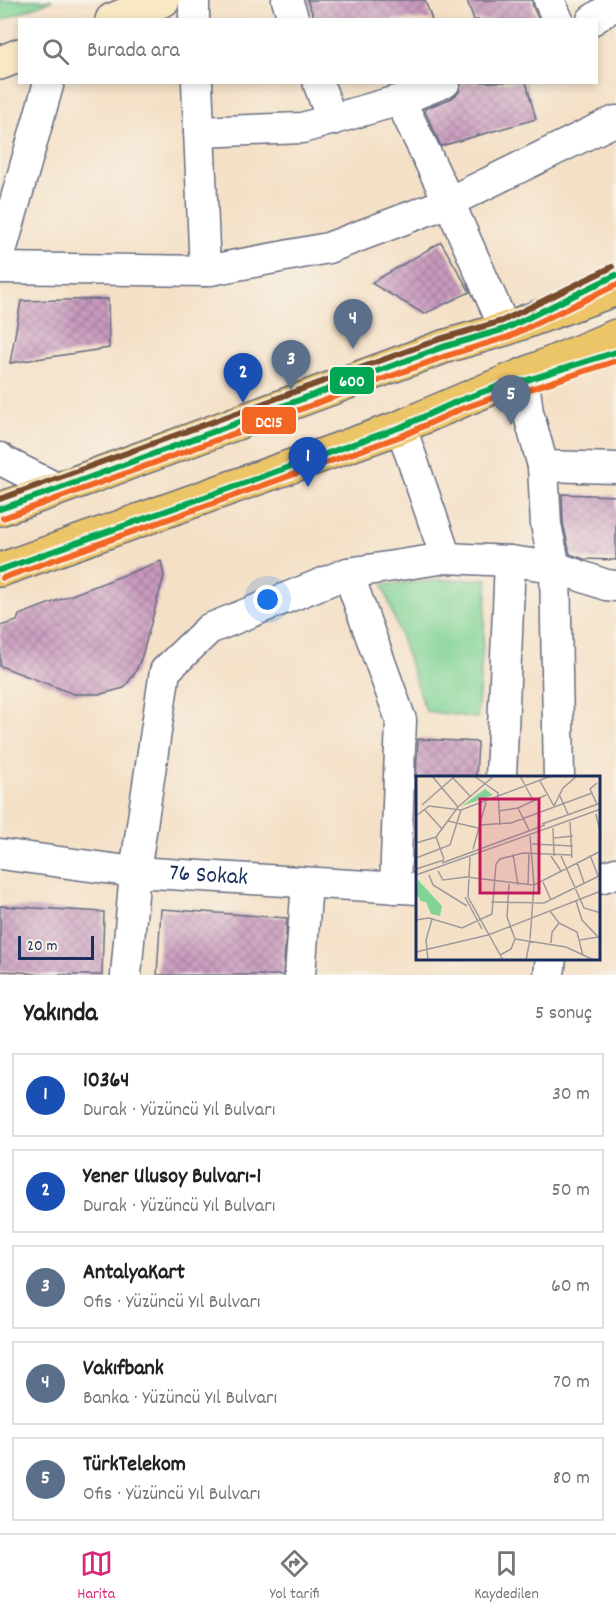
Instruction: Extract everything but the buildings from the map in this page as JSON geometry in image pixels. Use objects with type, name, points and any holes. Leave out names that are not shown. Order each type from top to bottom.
[{"type":"main road","points":[[506,328],[616,275]]},
{"type":"main road","points":[[0,509],[443,347],[506,328],[616,289]]},
{"type":"main road","points":[[512,384],[616,336]]},
{"type":"main road","points":[[0,570],[401,427],[458,401],[616,352]]},
{"type":"street","points":[[117,18],[163,0]]},
{"type":"street","points":[[194,0],[194,18]]},
{"type":"street","points":[[287,0],[293,18]]},
{"type":"street","points":[[549,0],[557,18]]},
{"type":"street","points":[[595,18],[616,4]]},
{"type":"street","points":[[0,63],[18,56]]},
{"type":"street","points":[[0,255],[49,84]]},
{"type":"street","points":[[197,84],[205,271]]},
{"type":"street","points":[[319,84],[332,120]]},
{"type":"street","points":[[199,132],[302,128],[400,100],[440,84]]},
{"type":"street","points":[[400,100],[506,328]]},
{"type":"street","points":[[0,268],[205,271],[328,248],[449,202],[613,131]]},
{"type":"street","points":[[512,384],[528,412],[543,466],[546,525],[555,567],[559,776]]},
{"type":"street","points":[[401,427],[446,558]]},
{"type":"street","points":[[0,458],[58,489]]},
{"type":"street","points":[[543,466],[616,468]]},
{"type":"street","points":[[126,975],[135,872],[165,671],[209,629],[348,573],[446,558],[510,561],[555,567],[606,585],[616,586]]},
{"type":"street","points":[[501,776],[510,561]]},
{"type":"street","points":[[348,573],[401,720],[406,888]]},
{"type":"street","name":"76 Sokak","points":[[0,854],[135,872],[406,888]]},
{"type":"street","points":[[601,878],[616,873]]},
{"type":"street","points":[[300,975],[307,883]]},
{"type":"street","points":[[549,975],[551,960]]},
{"type":"green space","points":[[0,0],[52,0],[0,21]]},
{"type":"green space","points":[[488,579],[477,718],[426,711],[383,585]]},
{"type":"transit line","points":[[0,499],[440,339],[502,321],[612,267]]},
{"type":"transit line","name":"600","points":[[0,509],[443,347],[505,329],[616,275]]},
{"type":"transit line","name":"DC15","points":[[3,518],[446,356],[508,337],[616,285]]},
{"type":"transit line","name":"600","points":[[0,570],[401,427],[458,401],[499,386],[524,381],[616,352]]},
{"type":"transit line","name":"DC15","points":[[3,578],[404,435],[461,409],[616,361]]},
{"type":"place","name":"Vakıfbank","points":[[353,349]]},
{"type":"place","name":"AntalyaKart","points":[[291,390]]},
{"type":"place","name":"Yener Ulusoy Bulvarı-1","points":[[243,403]]},
{"type":"place","name":"TürkTelekom","points":[[511,425]]},
{"type":"place","name":"10364","points":[[308,487]]}]
